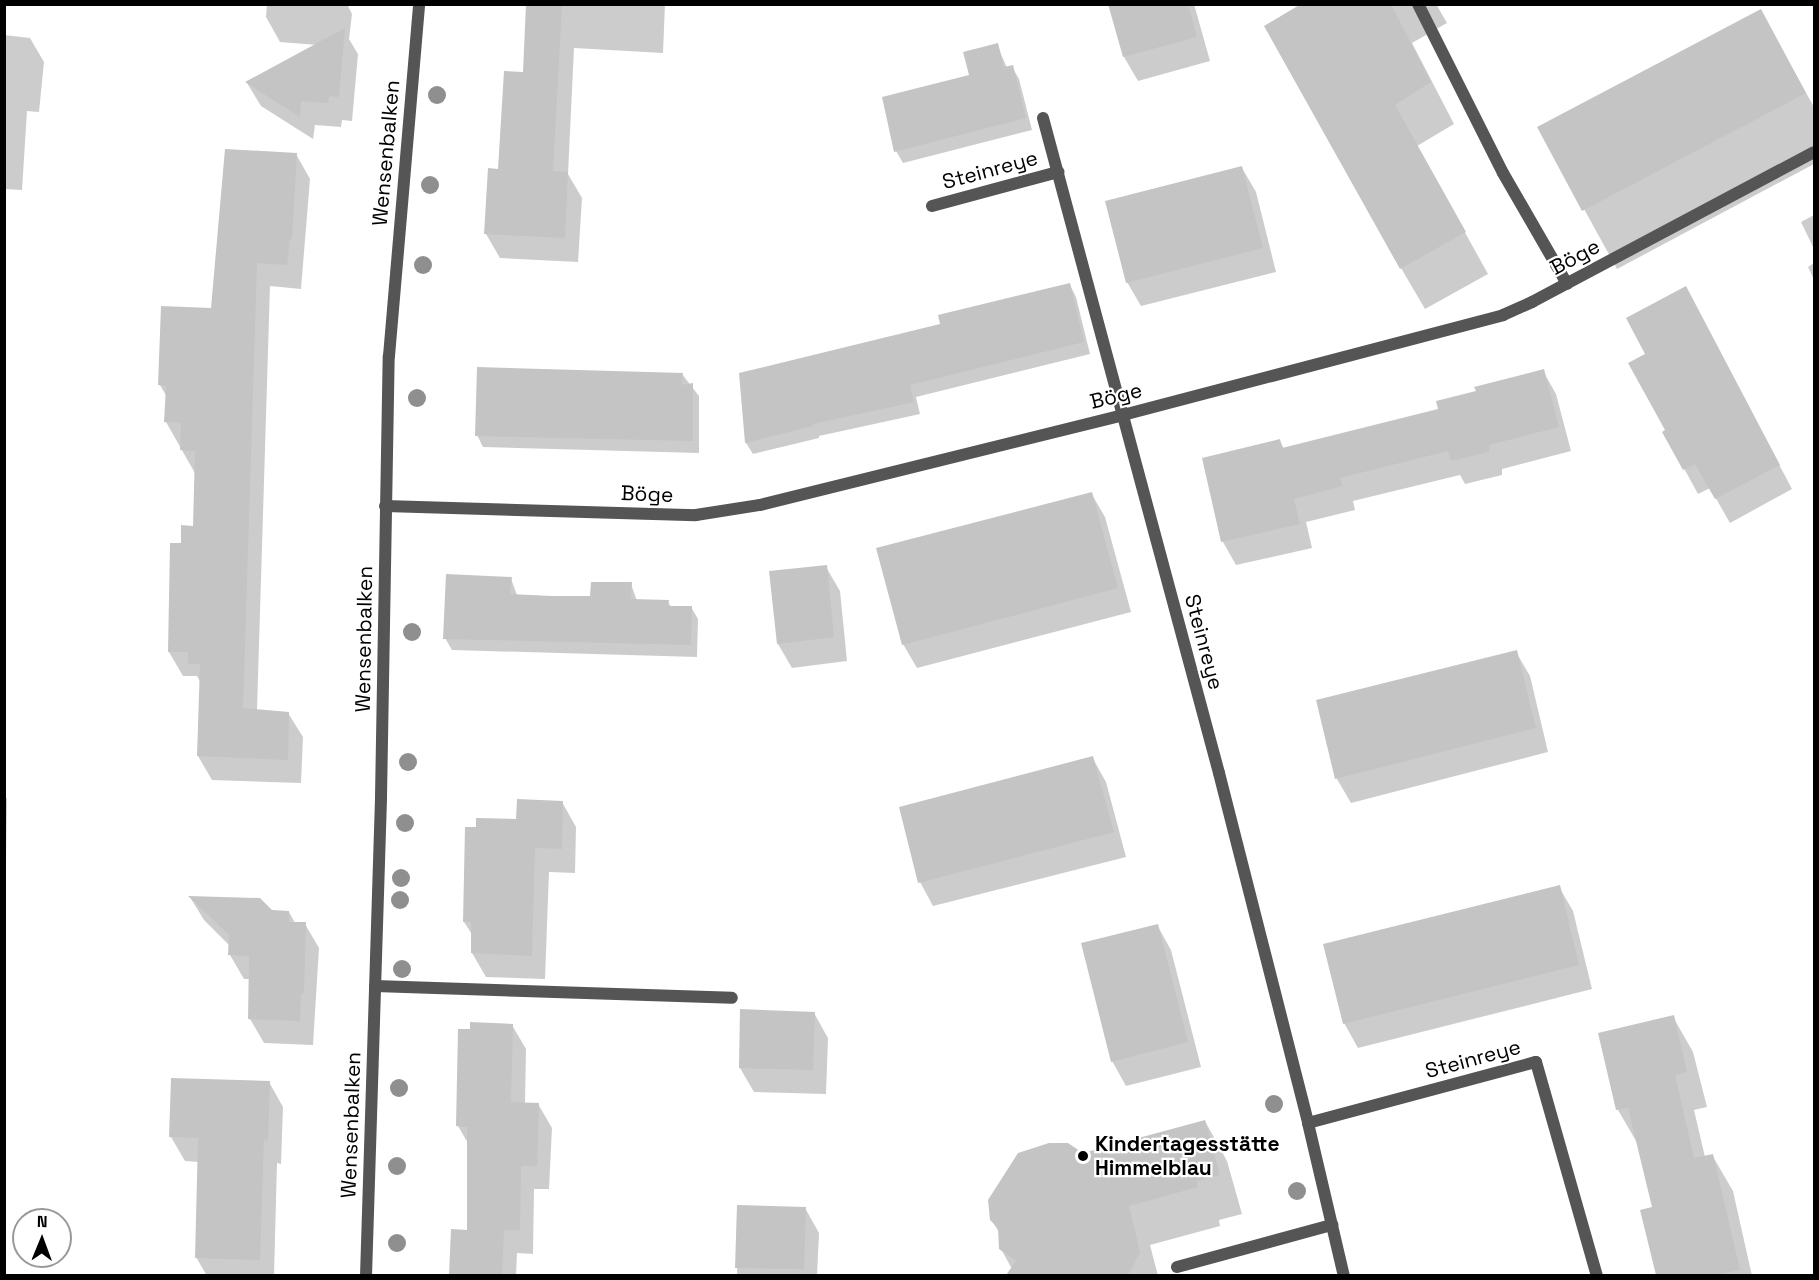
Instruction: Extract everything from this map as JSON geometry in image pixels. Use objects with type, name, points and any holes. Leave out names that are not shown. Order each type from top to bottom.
[{"type":"street","name":"Wensenbalken","points":[[366,1275],[389,356],[418,4]]},
{"type":"street","points":[[1418,4],[1503,173],[1567,284]]},
{"type":"street","name":"Steinreye","points":[[1043,118],[1220,773],[1344,1275]]},
{"type":"street","name":"Böge","points":[[385,506],[696,514],[760,505],[1123,415],[1503,315],[1567,284],[1815,152]]},
{"type":"street","name":"Steinreye","points":[[932,206],[1058,172]]},
{"type":"street","points":[[375,986],[732,998]]},
{"type":"street","name":"Steinreye","points":[[1308,1123],[1536,1062],[1597,1275]]},
{"type":"street","points":[[1177,1267],[1332,1225]]},
{"type":"building","points":[[526,4],[562,4],[553,171],[568,172],[565,238],[484,234],[488,168],[498,169],[504,71],[523,72]]},
{"type":"building","points":[[1108,4],[1188,4],[1197,37],[1123,57]]},
{"type":"building","points":[[1301,4],[1391,4],[1431,82],[1395,105],[1466,232],[1400,269],[1264,26]]},
{"type":"building","points":[[1761,9],[1806,93],[1582,211],[1537,127]]},
{"type":"building","points":[[345,28],[339,97],[329,96],[328,103],[301,101],[300,117],[245,82]]},
{"type":"building","points":[[998,43],[1004,67],[1013,65],[1026,118],[894,152],[882,97],[969,75],[963,52]]},
{"type":"building","points":[[225,149],[297,153],[292,239],[290,239],[287,265],[257,263],[243,708],[289,712],[288,760],[197,756],[200,664],[188,664],[188,652],[168,652],[170,543],[181,543],[181,525],[193,526],[195,451],[180,450],[181,423],[164,422],[166,386],[158,385],[161,306],[211,308]]},
{"type":"building","points":[[1242,166],[1263,248],[1126,283],[1105,201]]},
{"type":"building","points":[[1070,283],[1084,342],[910,385],[914,402],[813,424],[813,426],[745,443],[739,373],[940,324],[938,315]]},
{"type":"building","points":[[1686,286],[1780,465],[1715,499],[1695,464],[1683,470],[1662,432],[1665,430],[1628,363],[1645,354],[1626,318]]},
{"type":"building","points":[[477,367],[683,373],[682,385],[693,383],[693,441],[475,436]]},
{"type":"building","points":[[1544,369],[1559,427],[1489,445],[1489,452],[1451,461],[1448,451],[1340,478],[1343,486],[1294,499],[1300,524],[1221,542],[1202,458],[1280,439],[1282,448],[1438,409],[1436,401],[1476,391],[1474,387]]},
{"type":"building","points":[[1092,492],[1118,588],[902,645],[876,548]]},
{"type":"building","points":[[827,565],[834,637],[777,644],[769,571]]},
{"type":"building","points":[[446,574],[512,577],[510,594],[551,596],[590,596],[591,582],[632,582],[631,599],[669,600],[668,606],[692,606],[691,645],[443,639]]},
{"type":"building","points":[[1517,650],[1536,728],[1335,779],[1316,700]]},
{"type":"building","points":[[1093,756],[1114,832],[918,883],[899,807]]},
{"type":"building","points":[[517,799],[563,801],[562,849],[535,848],[532,956],[471,953],[471,922],[463,922],[465,827],[476,827],[476,818],[516,819]]},
{"type":"building","points":[[1560,885],[1579,965],[1343,1024],[1323,944]]},
{"type":"building","points":[[188,896],[260,898],[272,910],[289,911],[289,922],[306,922],[304,993],[301,994],[300,1021],[248,1019],[249,956],[228,955],[229,935]]},
{"type":"building","points":[[1158,924],[1188,1042],[1111,1062],[1081,943]]},
{"type":"building","points":[[740,1009],[815,1012],[813,1070],[739,1068]]},
{"type":"building","points":[[1674,1015],[1687,1072],[1675,1075],[1694,1158],[1713,1154],[1740,1270],[1716,1275],[1656,1275],[1640,1210],[1652,1207],[1628,1108],[1616,1110],[1598,1033]]},
{"type":"building","points":[[470,1022],[513,1024],[511,1102],[539,1103],[537,1166],[521,1166],[520,1230],[504,1230],[502,1275],[449,1275],[451,1229],[467,1230],[467,1127],[456,1126],[458,1029],[470,1029]]},
{"type":"building","points":[[171,1078],[270,1081],[268,1141],[264,1140],[260,1260],[195,1258],[198,1138],[169,1137]]},
{"type":"building","points":[[1205,1120],[1220,1175],[1197,1181],[1198,1187],[1129,1206],[1140,1252],[1128,1275],[1006,1275],[1016,1261],[999,1249],[998,1228],[990,1220],[988,1200],[1018,1153],[1049,1143],[1068,1143],[1083,1153]]},
{"type":"building","points":[[737,1205],[806,1207],[804,1269],[735,1268]]},
{"type":"place","name":"Kindertagesstätte Himmelblau","points":[[1083,1156]]}]
